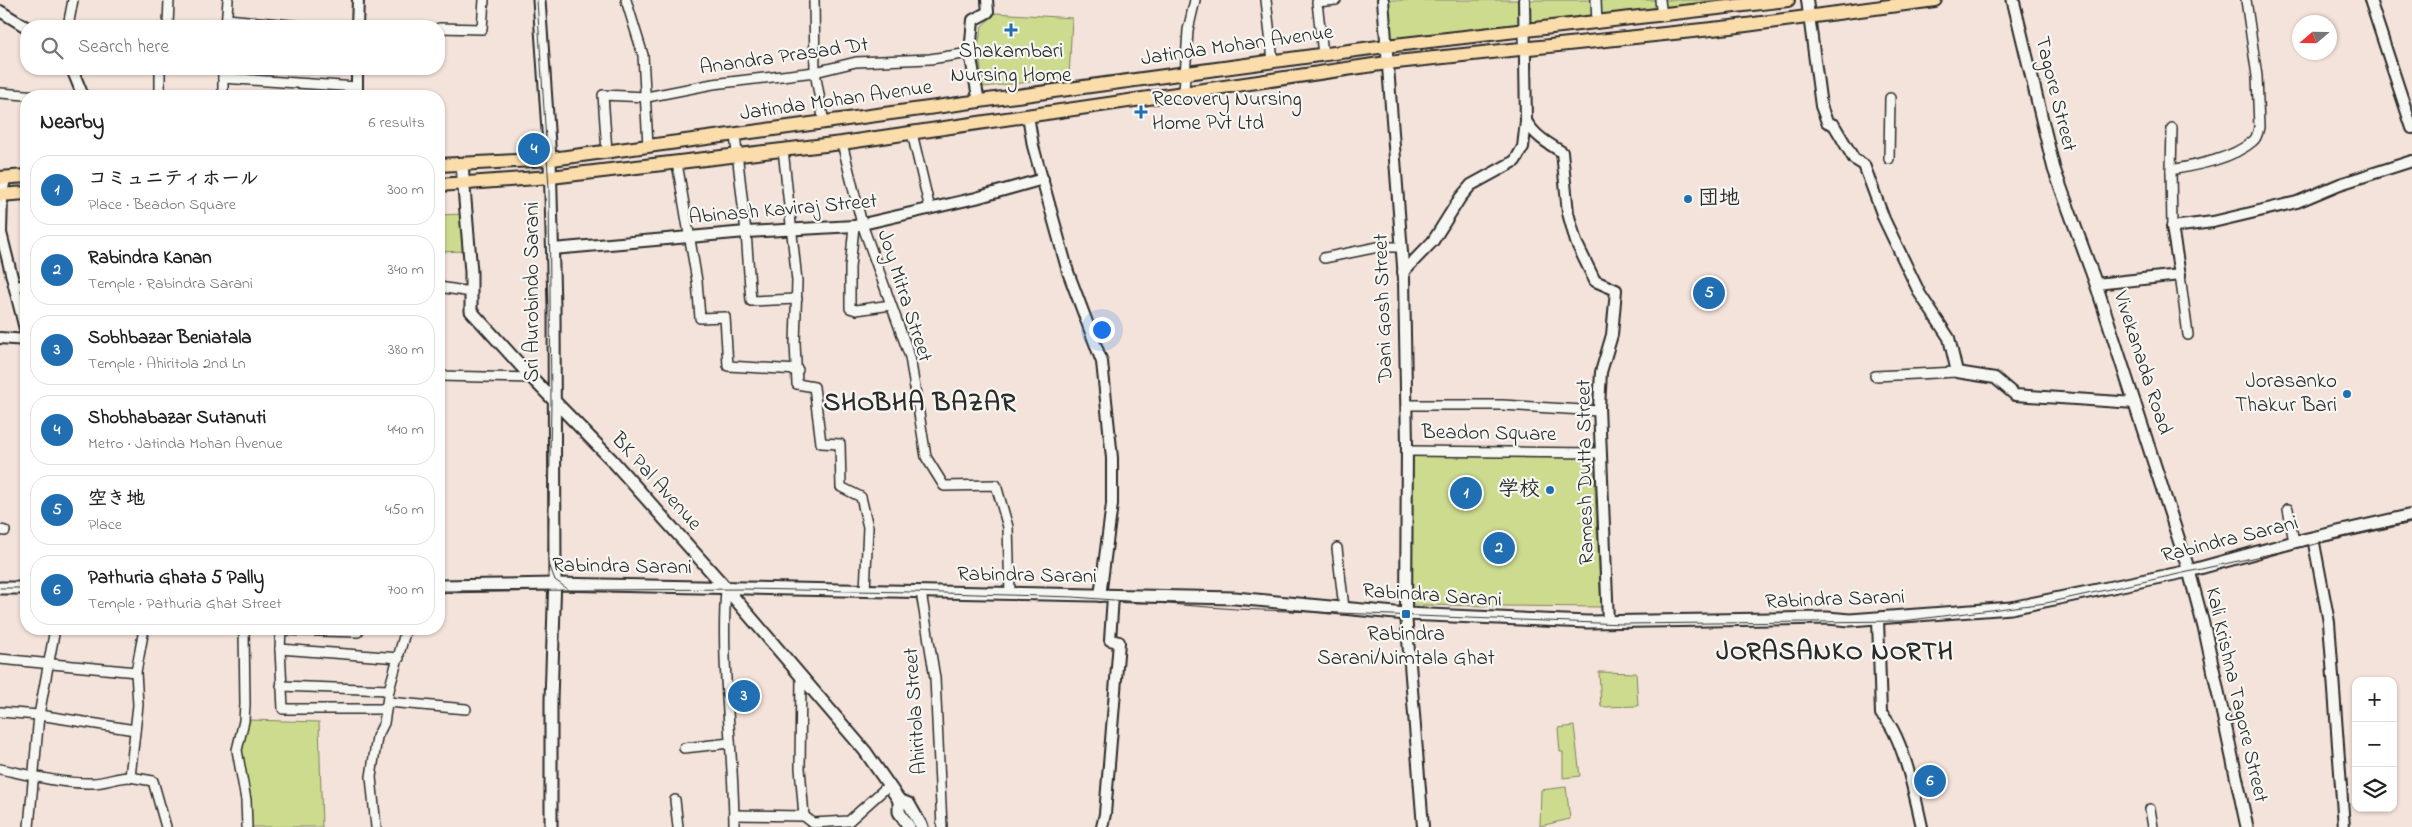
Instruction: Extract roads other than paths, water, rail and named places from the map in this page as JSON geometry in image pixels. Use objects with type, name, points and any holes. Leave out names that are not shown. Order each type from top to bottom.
[{"type":"main road","name":"Sri Aurobindo Sarani","points":[[539,0],[550,159],[552,249],[555,584],[551,700],[551,827]]},
{"type":"main road","name":"Jatinda Mohan Avenue","points":[[445,165],[550,159],[1323,54],[1524,30],[1597,24],[1662,16],[1730,4],[1788,0]]},
{"type":"main road","points":[[445,185],[550,178],[842,143],[1387,63],[1525,50],[1809,17],[1935,0]]},
{"type":"main road","name":"Tagore Street","points":[[2013,0],[2054,169]]},
{"type":"main road","name":"BK Pal Avenue","points":[[462,164],[471,311],[532,378],[611,459],[865,751],[898,800],[899,812],[909,827]]},
{"type":"main road","name":"Vivekanada Road","points":[[2054,169],[2096,284],[2188,571]]},
{"type":"main road","points":[[3,178],[20,177]]},
{"type":"main road","points":[[1,195],[20,193]]},
{"type":"main road","name":"Rabindra Sarani","points":[[445,586],[555,584],[1113,597],[1235,598],[1406,614],[1608,622],[1878,619],[2011,608],[2188,571],[2294,542],[2412,515]]},
{"type":"main road","name":"Kali Krishna Tagore Street","points":[[2188,571],[2205,631],[2247,827]]},
{"type":"main road","points":[[0,588],[20,588]]},
{"type":"main road","name":"BK Pal Avenue","points":[[898,800],[909,804],[922,827]]},
{"type":"street","points":[[69,20],[73,0]]},
{"type":"street","points":[[168,20],[169,0]]},
{"type":"street","points":[[227,20],[228,0]]},
{"type":"street","points":[[357,20],[358,0]]},
{"type":"street","points":[[445,28],[482,28],[484,0]]},
{"type":"street","points":[[626,0],[643,55],[647,97],[648,146]]},
{"type":"street","points":[[814,0],[815,72],[824,123]]},
{"type":"street","points":[[979,102],[970,53],[972,20],[988,12],[987,0]]},
{"type":"street","points":[[1184,92],[1188,30],[1195,0]]},
{"type":"street","points":[[1266,0],[1273,61]]},
{"type":"street","points":[[1323,54],[1317,2],[1336,0]]},
{"type":"street","name":"Dani Gosh Street","points":[[1383,0],[1403,272],[1407,405],[1406,614],[1423,827]]},
{"type":"street","points":[[1403,272],[1433,241],[1460,198],[1471,185],[1515,160],[1523,147],[1526,121],[1524,0]]},
{"type":"street","points":[[1596,0],[1597,24]]},
{"type":"street","points":[[1660,0],[1662,16]]},
{"type":"street","points":[[1807,0],[1821,106],[1827,122],[1834,125],[1854,158],[1864,165],[1884,218],[1920,294],[1949,338],[1957,372]]},
{"type":"street","points":[[2171,170],[2208,162],[2238,150],[2254,140],[2258,133],[2257,76],[2246,0]]},
{"type":"street","points":[[2370,0],[2412,128]]},
{"type":"street","points":[[0,11],[20,23]]},
{"type":"street","name":"Anandra Prasad Dt","points":[[607,152],[603,95],[647,97],[713,84],[815,72],[856,62],[930,59],[970,53]]},
{"type":"street","points":[[74,75],[81,90]]},
{"type":"street","points":[[160,75],[160,90]]},
{"type":"street","points":[[223,75],[223,90]]},
{"type":"street","points":[[237,75],[343,90]]},
{"type":"street","points":[[357,75],[357,90]]},
{"type":"street","points":[[0,93],[20,95]]},
{"type":"street","points":[[1889,159],[1890,98]]},
{"type":"street","points":[[1028,115],[1033,146],[1068,272],[1102,362],[1112,458],[1112,510],[1100,596]]},
{"type":"street","name":"Ramesh Dutta Street","points":[[1526,121],[1532,131],[1546,143],[1562,152],[1568,213],[1576,242],[1595,281],[1616,290],[1612,335],[1601,372],[1599,411],[1608,622]]},
{"type":"street","points":[[2172,128],[2172,226],[2188,335]]},
{"type":"street","points":[[912,133],[930,209]]},
{"type":"street","points":[[735,135],[746,232],[751,301],[796,299]]},
{"type":"street","name":"Joy Mitra Street","points":[[842,143],[858,225],[910,357],[926,457],[944,486],[996,485],[1008,527],[1010,594]]},
{"type":"street","points":[[783,149],[793,231],[797,384],[814,387],[821,443],[840,444],[841,487],[861,498],[868,527],[866,591]]},
{"type":"street","points":[[2172,226],[2213,222],[2298,202],[2340,184],[2412,161]]},
{"type":"street","points":[[677,162],[697,280],[700,318],[725,317],[728,366],[798,370]]},
{"type":"street","points":[[3,178],[0,233],[20,310]]},
{"type":"street","name":"Abinash Kaviraj Street","points":[[552,249],[746,232],[793,231],[858,225],[878,222],[1043,179]]},
{"type":"street","points":[[858,225],[850,268],[850,308],[856,310],[891,305]]},
{"type":"street","points":[[1324,258],[1378,247],[1401,247]]},
{"type":"street","points":[[2096,284],[2180,275]]},
{"type":"street","points":[[14,286],[20,285]]},
{"type":"street","points":[[445,288],[471,292]]},
{"type":"street","points":[[0,338],[20,340]]},
{"type":"street","points":[[1875,376],[1957,372],[1995,378],[2015,395],[2135,403]]},
{"type":"street","points":[[445,376],[532,378]]},
{"type":"street","points":[[1407,405],[1502,405],[1599,411]]},
{"type":"street","name":"Beadon Square","points":[[1407,451],[1600,453]]},
{"type":"street","points":[[2288,509],[2294,542]]},
{"type":"street","points":[[2313,538],[2329,622],[2344,827]]},
{"type":"street","points":[[1337,548],[1344,608]]},
{"type":"street","points":[[726,589],[725,666],[734,785],[734,827]]},
{"type":"street","name":"Ahiritola Street","points":[[921,592],[935,678],[942,827]]},
{"type":"street","points":[[1102,827],[1116,710],[1120,642],[1110,640],[1113,597]]},
{"type":"street","points":[[1878,619],[1881,714],[1889,722],[1910,773],[1922,827]]},
{"type":"street","points":[[29,827],[39,715],[54,635]]},
{"type":"street","points":[[130,777],[138,705],[136,672],[143,635]]},
{"type":"street","points":[[244,635],[244,721],[237,750],[246,800],[247,827]]},
{"type":"street","points":[[281,635],[283,709],[387,706],[466,709]]},
{"type":"street","points":[[376,827],[372,777],[377,737],[384,723],[389,690],[405,635]]},
{"type":"street","points":[[280,649],[399,658]]},
{"type":"street","points":[[0,659],[136,672]]},
{"type":"street","points":[[801,676],[800,768],[804,816]]},
{"type":"street","points":[[281,686],[389,690]]},
{"type":"street","points":[[0,712],[39,715],[135,730]]},
{"type":"street","points":[[684,748],[730,743]]},
{"type":"street","points":[[0,768],[33,776],[91,783],[130,777],[153,782],[166,827]]},
{"type":"street","points":[[734,815],[804,816],[813,823],[850,821],[889,786]]},
{"type":"street","points":[[675,800],[678,827]]},
{"type":"street","points":[[2150,809],[2153,827]]},
{"type":"tram line","points":[[537,0],[549,188],[551,403],[548,561],[555,580],[569,590]]},
{"type":"tram line","points":[[445,591],[742,589],[911,592],[1073,597],[1236,609],[1623,624],[1903,621],[2046,603],[2412,523]]},
{"type":"tram line","points":[[0,588],[20,588]]},
{"type":"place","name":"Shakambari Nursing Home","points":[[1011,30]]},
{"type":"place","name":"Recovery Nursing Home Pvt Ltd","points":[[1141,112]]},
{"type":"place","name":"Shobhabazar Sutanuti","points":[[534,149]]},
{"type":"place","name":"団地","points":[[1688,199]]},
{"type":"place","name":"空き地","points":[[1709,293]]},
{"type":"place","name":"Jorasanko Thakur Bari","points":[[2347,394]]},
{"type":"place","name":"学校","points":[[1550,490]]},
{"type":"place","name":"コミュニティホール","points":[[1466,493]]},
{"type":"place","name":"Rabindra Kanan","points":[[1499,548]]},
{"type":"place","name":"Rabindra Sarani/Nimtala Ghat","points":[[1406,614]]},
{"type":"place","name":"Sobhbazar Beniatala","points":[[744,696]]},
{"type":"place","name":"Pathuria Ghata 5 Pally","points":[[1930,781]]},
{"type":"district","name":"SHOBHA BAZAR","points":[[920,404]]},
{"type":"district","name":"JORASANKO NORTH","points":[[1835,653]]}]
